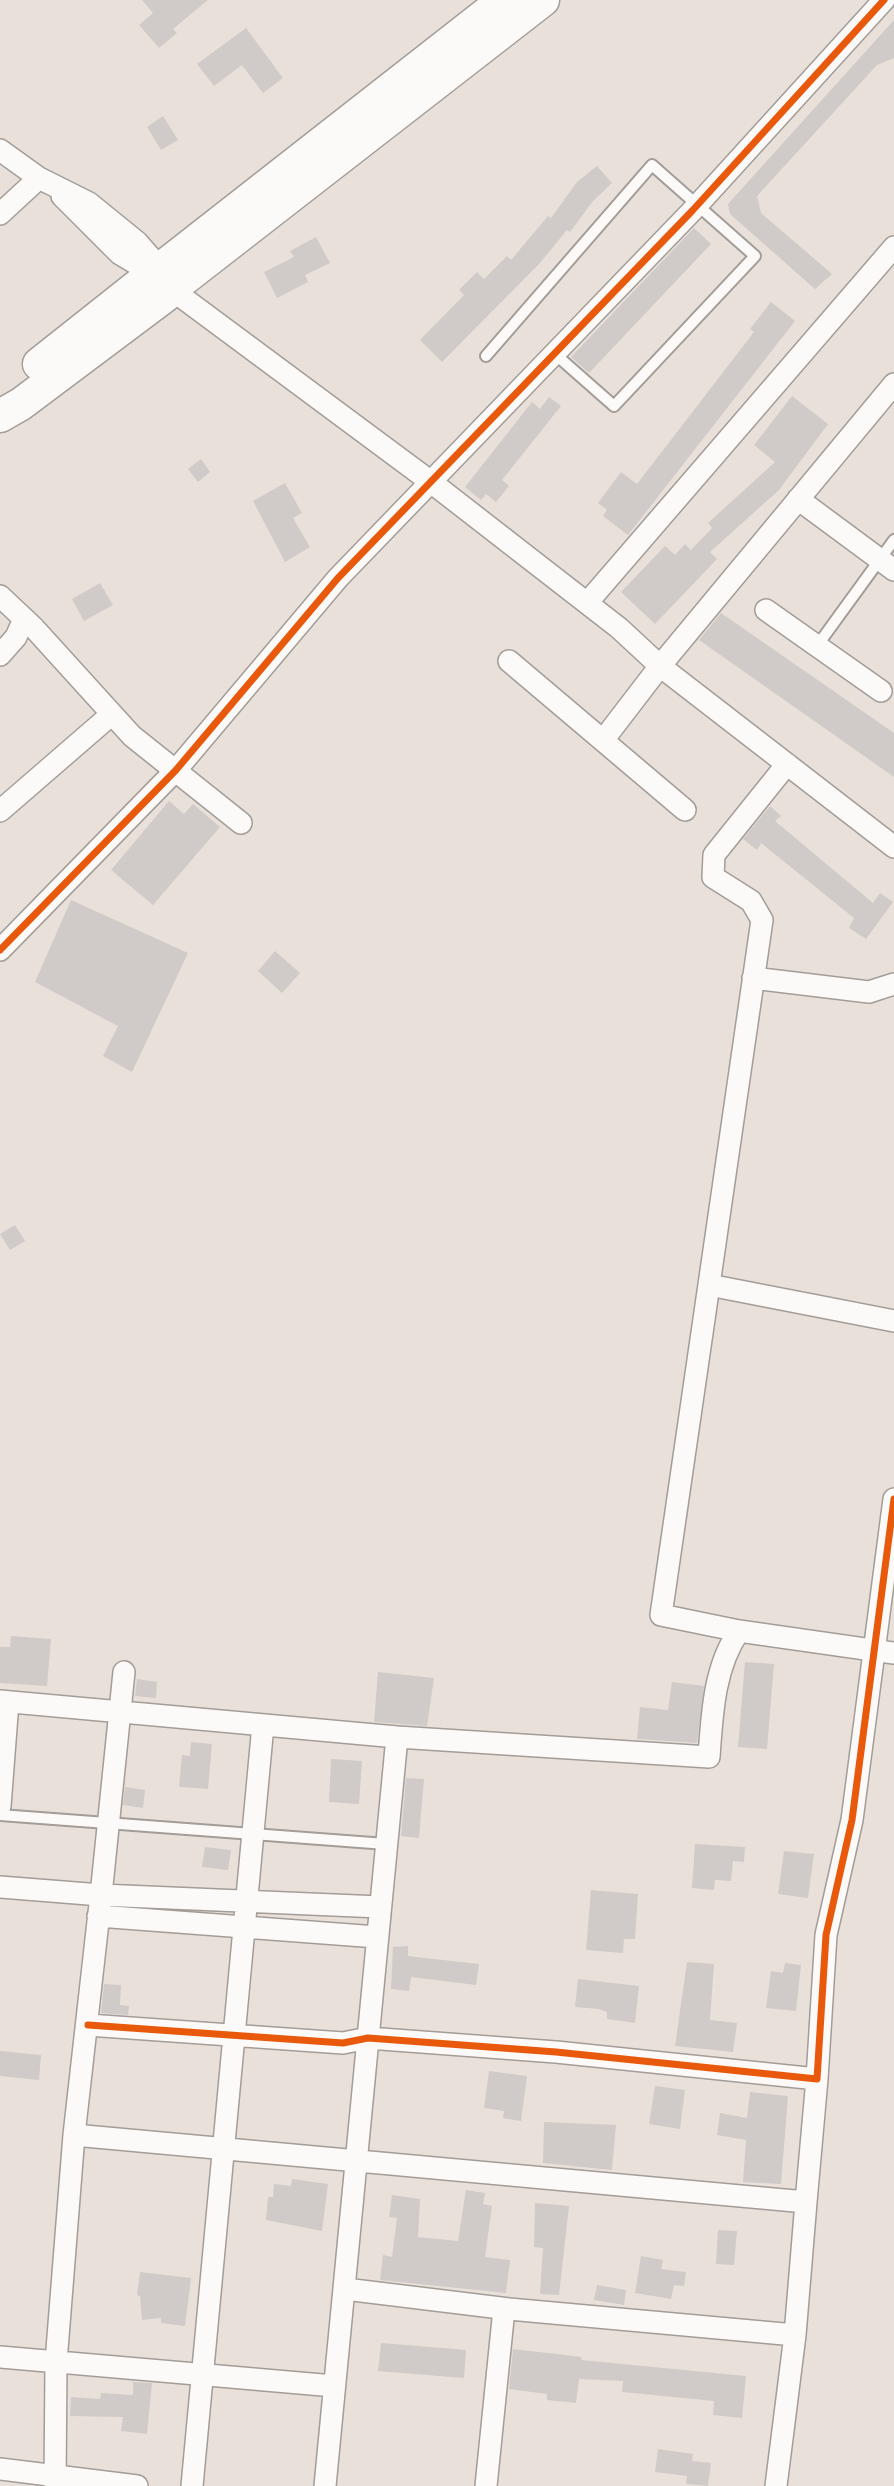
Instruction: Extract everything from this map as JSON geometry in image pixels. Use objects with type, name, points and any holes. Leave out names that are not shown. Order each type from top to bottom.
[{"type":"main road","points":[[0,416],[20,404],[164,279],[504,0]]},
{"type":"main road","points":[[0,400],[9,388],[164,279],[543,0]]},
{"type":"street","points":[[0,950],[176,770],[338,578],[699,204],[884,0]]},
{"type":"street","points":[[0,150],[45,182],[89,203],[136,242],[164,279],[587,603],[660,666],[894,847]]},
{"type":"street","points":[[0,214],[45,182]]},
{"type":"street","points":[[587,603],[894,247]]},
{"type":"street","points":[[604,739],[660,666],[894,384]]},
{"type":"street","points":[[798,499],[887,565]]},
{"type":"street","points":[[0,596],[132,736],[241,823]]},
{"type":"street","points":[[766,610],[881,691]]},
{"type":"street","points":[[0,655],[16,638],[24,619]]},
{"type":"street","points":[[509,661],[685,810]]},
{"type":"street","points":[[0,811],[112,714]]},
{"type":"street","points":[[786,764],[714,855],[713,877],[751,901],[762,920],[661,1615],[738,1630],[885,1651]]},
{"type":"street","points":[[753,978],[869,992],[894,985]]},
{"type":"street","points":[[709,1285],[894,1321]]},
{"type":"street","points":[[776,2486],[795,2335],[827,1935],[885,1651],[894,1499]]},
{"type":"street","points":[[0,1807],[4,1702],[397,1737],[709,1757],[712,1716],[725,1652],[738,1630]]},
{"type":"street","points":[[55,2480],[56,2362],[74,2135],[88,2025],[124,1672]]},
{"type":"street","points":[[192,2486],[263,1725]]},
{"type":"street","points":[[325,2486],[397,1737]]},
{"type":"street","points":[[0,1887],[244,1927],[377,1937]]},
{"type":"street","points":[[99,1905],[247,1901],[380,1907]]},
{"type":"street","points":[[88,2025],[234,2037],[343,2043],[368,2038],[556,2052],[817,2080]]},
{"type":"street","points":[[74,2135],[806,2202]]},
{"type":"street","points":[[345,2289],[504,2309],[795,2335]]},
{"type":"street","points":[[486,2486],[504,2309]]},
{"type":"street","points":[[0,2357],[334,2386]]},
{"type":"street","points":[[0,2469],[55,2480],[137,2486]]},
{"type":"lane","points":[[486,356],[652,164],[755,256],[614,406],[555,354]]},
{"type":"lane","points":[[817,646],[887,565],[894,540]]},
{"type":"lane","points":[[0,1815],[386,1844]]},
{"type":"building","points":[[142,0],[208,0],[173,29],[177,33],[159,48],[139,25],[153,13]]},
{"type":"building","points":[[894,20],[894,58],[877,65],[757,196],[761,213],[832,274],[815,289],[730,214],[728,204]]},
{"type":"building","points":[[246,28],[283,78],[263,93],[242,65],[214,86],[197,64]]},
{"type":"building","points":[[163,116],[178,140],[161,150],[147,127]]},
{"type":"building","points":[[597,166],[612,183],[593,201],[570,232],[567,230],[540,263],[442,362],[420,340],[464,295],[459,290],[477,272],[484,279],[507,256],[511,260],[548,216],[551,218],[577,182]]},
{"type":"building","points":[[694,228],[711,244],[589,373],[571,357]]},
{"type":"building","points":[[316,237],[330,263],[305,275],[308,282],[277,298],[264,272],[294,257],[290,251]]},
{"type":"building","points":[[771,302],[795,321],[628,535],[603,516],[607,510],[598,503],[621,472],[637,484],[754,332],[750,329]]},
{"type":"building","points":[[792,396],[828,424],[779,490],[710,552],[717,559],[655,624],[621,592],[665,546],[675,555],[685,544],[691,550],[712,528],[708,523],[775,462],[754,445]]},
{"type":"building","points":[[549,397],[561,406],[502,480],[509,486],[496,502],[486,494],[481,500],[465,487],[532,402],[540,409]]},
{"type":"building","points":[[201,459],[210,472],[198,482],[188,469]]},
{"type":"building","points":[[285,483],[302,513],[293,518],[310,547],[285,562],[253,501]]},
{"type":"building","points":[[100,583],[113,605],[84,621],[72,599]]},
{"type":"building","points":[[721,613],[894,733],[894,777],[699,640]]},
{"type":"building","points":[[169,801],[184,814],[193,804],[220,827],[153,905],[111,870]]},
{"type":"building","points":[[770,806],[781,816],[775,821],[873,903],[880,893],[893,902],[866,939],[849,928],[854,918],[761,843],[757,850],[743,839]]},
{"type":"building","points":[[71,900],[188,953],[132,1072],[103,1056],[118,1026],[35,982]]},
{"type":"building","points":[[275,951],[300,973],[282,993],[258,971]]},
{"type":"building","points":[[15,1225],[25,1241],[10,1250],[0,1234]]},
{"type":"building","points":[[11,1636],[51,1639],[47,1686],[0,1683],[0,1647],[10,1647]]},
{"type":"building","points":[[745,1662],[774,1664],[767,1749],[738,1747]]},
{"type":"building","points":[[378,1672],[434,1678],[427,1726],[374,1722]]},
{"type":"building","points":[[137,1679],[157,1682],[156,1698],[135,1696]]},
{"type":"building","points":[[672,1682],[704,1686],[697,1743],[637,1739],[640,1707],[668,1710]]},
{"type":"building","points":[[191,1742],[212,1744],[208,1789],[179,1787],[182,1755],[190,1756]]},
{"type":"building","points":[[331,1759],[362,1761],[359,1804],[329,1802]]},
{"type":"building","points":[[406,1778],[424,1779],[419,1838],[401,1836]]},
{"type":"building","points":[[125,1787],[145,1790],[143,1808],[123,1805]]},
{"type":"building","points":[[695,1844],[745,1847],[744,1862],[733,1861],[731,1881],[715,1880],[714,1890],[692,1888]]},
{"type":"building","points":[[205,1847],[231,1850],[228,1870],[202,1867]]},
{"type":"building","points":[[784,1851],[814,1854],[808,1898],[778,1894]]},
{"type":"building","points":[[591,1890],[638,1894],[635,1939],[624,1939],[623,1953],[586,1950]]},
{"type":"building","points":[[408,1946],[408,1956],[479,1964],[476,1985],[411,1977],[409,1991],[391,1989],[393,1947]]},
{"type":"building","points":[[687,1962],[714,1964],[710,2020],[737,2023],[733,2052],[675,2046]]},
{"type":"building","points":[[785,1963],[801,1965],[796,2011],[766,2008],[771,1971],[783,1973]]},
{"type":"building","points":[[578,1979],[639,1986],[635,2023],[607,2019],[607,2012],[599,2009],[575,2007]]},
{"type":"building","points":[[104,1984],[121,1985],[120,2005],[129,2006],[128,2015],[101,2013]]},
{"type":"building","points":[[0,2051],[41,2055],[39,2080],[0,2076]]},
{"type":"building","points":[[489,2071],[527,2076],[521,2121],[503,2118],[504,2111],[484,2108]]},
{"type":"building","points":[[655,2086],[685,2090],[680,2129],[649,2124]]},
{"type":"building","points":[[750,2092],[788,2096],[781,2184],[743,2182],[746,2140],[717,2135],[720,2113],[747,2118]]},
{"type":"building","points":[[544,2122],[616,2125],[612,2170],[543,2163]]},
{"type":"building","points":[[292,2179],[328,2184],[322,2231],[266,2220],[268,2197],[273,2197],[274,2184],[291,2186]]},
{"type":"building","points":[[466,2190],[485,2193],[483,2204],[492,2206],[485,2257],[510,2260],[506,2293],[380,2280],[383,2255],[392,2257],[397,2218],[389,2217],[392,2195],[420,2199],[418,2237],[458,2241]]},
{"type":"building","points":[[535,2203],[569,2206],[559,2295],[540,2294],[543,2248],[534,2247]]},
{"type":"building","points":[[718,2230],[737,2231],[734,2265],[716,2264]]},
{"type":"building","points":[[641,2256],[663,2260],[661,2269],[686,2272],[684,2286],[674,2285],[671,2299],[635,2293]]},
{"type":"building","points":[[140,2272],[191,2278],[185,2326],[161,2323],[161,2318],[142,2320],[140,2296],[137,2295]]},
{"type":"building","points":[[597,2285],[626,2290],[624,2305],[594,2300]]},
{"type":"building","points":[[381,2343],[466,2350],[464,2378],[378,2371]]},
{"type":"building","points":[[513,2349],[582,2357],[581,2360],[746,2376],[742,2418],[713,2415],[714,2401],[622,2392],[623,2381],[579,2379],[576,2403],[547,2400],[547,2394],[509,2389]]},
{"type":"building","points":[[133,2382],[152,2383],[147,2434],[121,2431],[123,2417],[70,2416],[71,2397],[100,2399],[101,2393],[133,2395]]},
{"type":"building","points":[[658,2449],[693,2454],[692,2461],[711,2463],[708,2486],[686,2484],[687,2476],[655,2472]]},
{"type":"cycle path","points":[[0,950],[176,770],[338,578],[692,211],[884,0]]},
{"type":"cycle path","points":[[88,2025],[343,2043],[368,2038],[556,2052],[817,2079],[826,1935],[852,1820],[894,1499]]}]
